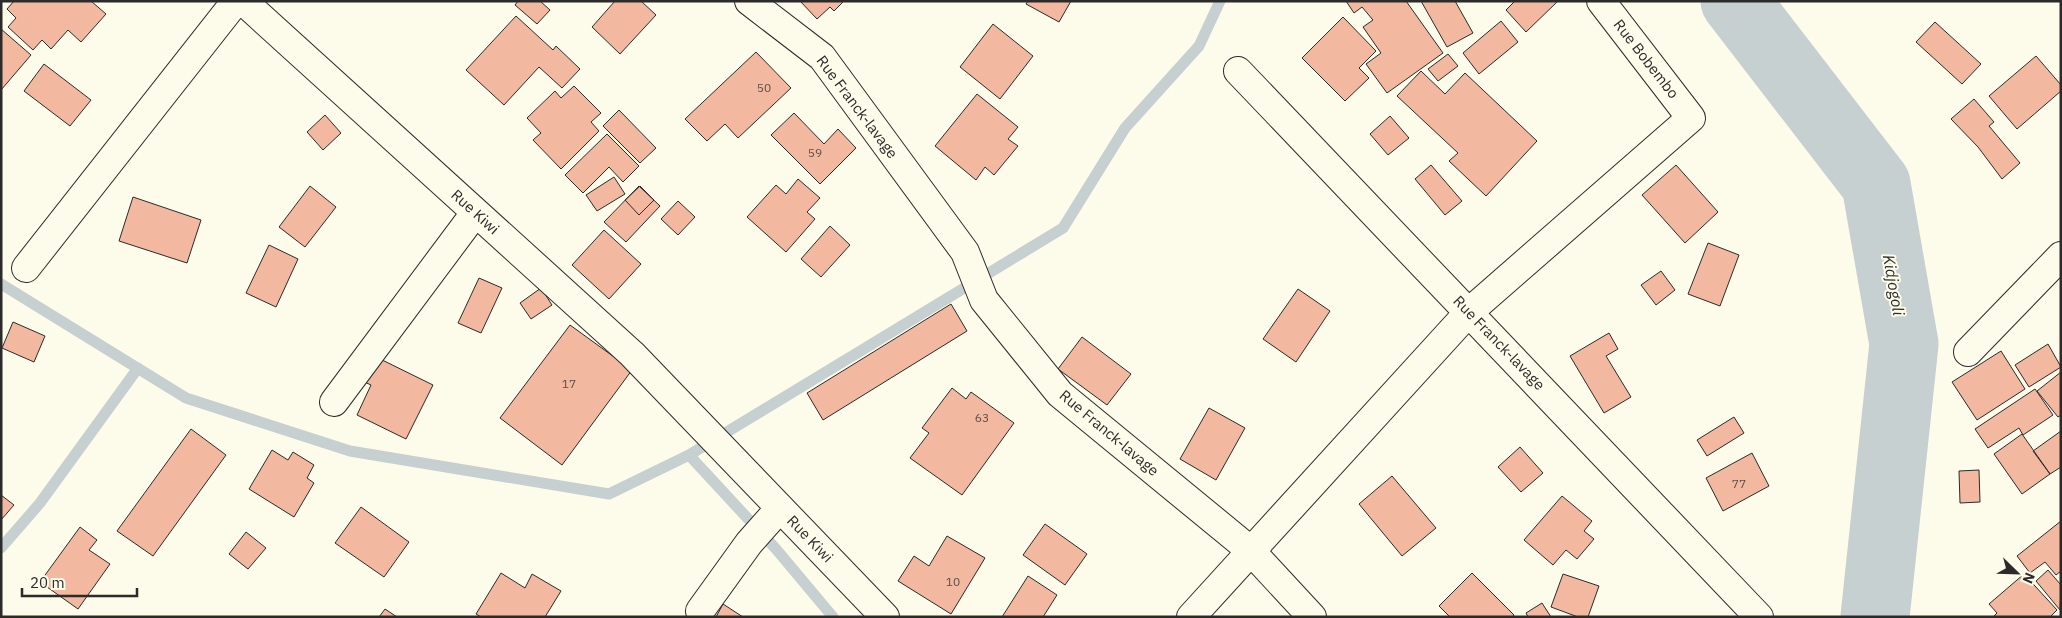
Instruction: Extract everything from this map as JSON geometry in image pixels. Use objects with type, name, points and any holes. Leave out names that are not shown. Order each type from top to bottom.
[{"type":"street","points":[[26,268],[236,1]]},
{"type":"street","name":"Rue Kiwi","points":[[243,1],[632,354],[733,462],[764,525],[885,617]]},
{"type":"street","name":"Rue Franck-lavage","points":[[749,1],[822,57],[965,252],[984,300],[1060,394],[1250,550],[1312,617]]},
{"type":"street","name":"Rue Bobembo","points":[[1469,312],[1691,118],[1601,1]]},
{"type":"street","name":"Rue Franck-lavage","points":[[1238,71],[1759,617]]},
{"type":"street","points":[[334,402],[475,212]]},
{"type":"street","points":[[1968,352],[2061,256]]},
{"type":"street","points":[[1191,617],[1250,550],[1469,312]]},
{"type":"street","points":[[700,611],[764,525]]},
{"type":"building","points":[[14,1],[91,1],[106,14],[81,42],[68,30],[51,49],[42,40],[33,50],[8,27],[16,18],[7,9]]},
{"type":"building","points":[[518,1],[540,1],[550,10],[537,24],[515,5]]},
{"type":"building","points":[[615,1],[641,1],[656,15],[620,54],[592,27]]},
{"type":"building","points":[[800,1],[844,1],[834,11],[830,7],[817,19]]},
{"type":"building","points":[[1028,1],[1071,1],[1059,22],[1026,4]]},
{"type":"building","points":[[1346,1],[1406,1],[1443,53],[1387,93],[1366,64],[1381,53],[1363,27],[1373,20],[1362,7],[1354,13]]},
{"type":"building","points":[[1421,1],[1455,1],[1473,33],[1447,47]]},
{"type":"building","points":[[1515,1],[1558,1],[1526,32],[1506,10]]},
{"type":"building","points":[[516,16],[553,50],[556,46],[580,69],[562,88],[539,67],[504,105],[466,70]]},
{"type":"building","points":[[1343,17],[1376,51],[1359,68],[1369,78],[1345,101],[1302,58]]},
{"type":"building","points":[[1501,21],[1518,42],[1479,74],[1463,53]]},
{"type":"building","points":[[1935,22],[1981,64],[1962,84],[1916,42]]},
{"type":"building","points":[[993,24],[1033,56],[1000,99],[960,67]]},
{"type":"building","points":[[1,29],[31,55],[1,90]]},
{"type":"building","points":[[756,52],[791,88],[738,138],[725,124],[707,141],[685,119]]},
{"type":"building","points":[[1448,54],[1458,66],[1438,81],[1428,69]]},
{"type":"building","points":[[2036,56],[2061,85],[2061,91],[2017,129],[1989,96]]},
{"type":"building","points":[[44,64],[91,100],[70,126],[24,91]]},
{"type":"building","points":[[1421,71],[1445,94],[1465,73],[1537,141],[1486,196],[1449,161],[1458,153],[1397,96]]},
{"type":"building","points":[[574,86],[601,113],[591,122],[599,131],[561,169],[533,140],[541,133],[527,118],[555,91],[561,98]]},
{"type":"building","points":[[977,94],[1018,127],[1008,139],[1018,146],[994,175],[985,167],[976,180],[935,146]]},
{"type":"building","points":[[1974,99],[1994,122],[1989,126],[2020,163],[2002,179],[1978,147],[1951,119]]},
{"type":"building","points":[[619,110],[656,148],[640,163],[603,126]]},
{"type":"building","points":[[794,113],[824,144],[838,129],[856,148],[820,184],[771,135]]},
{"type":"building","points":[[325,115],[341,133],[323,150],[307,132]]},
{"type":"building","points":[[1390,116],[1409,138],[1388,155],[1370,134]]},
{"type":"building","points":[[607,134],[639,166],[623,182],[609,167],[583,193],[565,175]]},
{"type":"building","points":[[1431,165],[1462,201],[1445,215],[1415,179]]},
{"type":"building","points":[[1676,165],[1718,212],[1685,243],[1642,195]]},
{"type":"building","points":[[614,177],[625,194],[597,211],[586,195]]},
{"type":"building","points":[[798,179],[820,198],[807,212],[815,219],[786,252],[747,217],[776,185],[786,194]]},
{"type":"building","points":[[310,186],[336,207],[305,247],[279,227]]},
{"type":"building","points":[[639,186],[660,206],[626,242],[604,222]]},
{"type":"building","points":[[640,186],[654,200],[639,215],[625,200]]},
{"type":"building","points":[[133,197],[201,220],[187,263],[119,241]]},
{"type":"building","points":[[678,201],[695,217],[678,235],[661,219]]},
{"type":"building","points":[[830,226],[850,245],[821,277],[801,259]]},
{"type":"building","points":[[604,230],[641,264],[609,299],[572,265]]},
{"type":"building","points":[[1708,243],[1739,255],[1720,306],[1688,294]]},
{"type":"building","points":[[269,245],[298,259],[276,307],[246,293]]},
{"type":"building","points":[[1661,271],[1675,290],[1656,305],[1641,285]]},
{"type":"building","points":[[479,278],[502,288],[481,333],[458,323]]},
{"type":"building","points":[[541,288],[552,305],[531,319],[520,303]]},
{"type":"building","points":[[1298,289],[1330,311],[1296,362],[1263,339]]},
{"type":"building","points":[[951,304],[967,331],[823,420],[807,393]]},
{"type":"building","points":[[13,322],[45,336],[34,362],[2,348]]},
{"type":"building","points":[[570,325],[632,370],[562,465],[500,418]]},
{"type":"building","points":[[1609,333],[1618,349],[1606,356],[1631,397],[1604,413],[1570,356]]},
{"type":"building","points":[[1082,337],[1131,374],[1107,405],[1058,369]]},
{"type":"building","points":[[2048,344],[2061,367],[2029,387],[2015,365]]},
{"type":"building","points":[[2001,351],[2025,389],[1977,420],[1952,382]]},
{"type":"building","points":[[370,354],[433,385],[406,439],[357,415],[371,385],[358,379]]},
{"type":"building","points":[[2061,372],[2061,415],[2058,417],[2037,391]]},
{"type":"building","points":[[952,388],[966,399],[971,392],[1014,423],[962,495],[910,458],[929,433],[922,428]]},
{"type":"building","points":[[2035,389],[2053,415],[2023,435],[2019,428],[1988,448],[1975,429]]},
{"type":"building","points":[[1209,408],[1245,428],[1216,480],[1180,459]]},
{"type":"building","points":[[1734,417],[1744,433],[1707,456],[1697,440]]},
{"type":"building","points":[[191,429],[226,455],[153,556],[117,531]]},
{"type":"building","points":[[2061,431],[2061,467],[2050,474],[2033,451]]},
{"type":"building","points":[[2022,434],[2050,474],[2022,494],[1994,454]]},
{"type":"building","points":[[1520,447],[1543,473],[1521,492],[1498,467]]},
{"type":"building","points":[[272,450],[288,460],[293,452],[314,465],[307,478],[314,483],[294,517],[249,489]]},
{"type":"building","points":[[1752,453],[1769,486],[1723,511],[1706,478]]},
{"type":"building","points":[[1979,470],[1980,502],[1960,503],[1959,471]]},
{"type":"building","points":[[1392,476],[1436,528],[1402,556],[1359,504]]},
{"type":"building","points":[[1,495],[14,505],[1,520]]},
{"type":"building","points":[[1562,496],[1592,521],[1584,531],[1594,539],[1577,559],[1566,550],[1553,565],[1524,540]]},
{"type":"building","points":[[361,507],[409,542],[384,577],[335,543]]},
{"type":"building","points":[[2061,521],[2061,571],[2056,575],[2045,562],[2030,573],[2017,556]]},
{"type":"building","points":[[1045,524],[1087,554],[1065,585],[1023,555]]},
{"type":"building","points":[[80,527],[97,540],[89,550],[110,564],[78,609],[40,582]]},
{"type":"building","points":[[246,532],[266,548],[248,569],[229,554]]},
{"type":"building","points":[[947,536],[985,558],[951,614],[898,581],[914,556],[929,566]]},
{"type":"building","points":[[2048,570],[2061,585],[2060,610],[2036,581]]},
{"type":"building","points":[[501,573],[525,588],[532,574],[561,591],[545,617],[481,617],[476,614]]},
{"type":"building","points":[[1472,573],[1514,615],[1513,617],[1450,617],[1439,606]]},
{"type":"building","points":[[1563,574],[1599,586],[1588,617],[1578,617],[1551,607]]},
{"type":"building","points":[[2024,574],[2057,610],[2050,617],[1993,617],[1997,613],[1989,604]]},
{"type":"building","points":[[1028,576],[1057,595],[1043,617],[1002,617]]},
{"type":"building","points":[[1542,603],[1551,617],[1528,617],[1526,613]]},
{"type":"building","points":[[723,604],[743,617],[716,617]]},
{"type":"building","points":[[385,609],[397,617],[379,617]]},
{"type":"waterway","points":[[1,284],[186,398],[350,451],[609,494],[689,455],[1063,228],[1125,128],[1199,46],[1220,1]]},
{"type":"waterway","name":"Kidjogoli","points":[[1735,1],[1876,184],[1904,344],[1875,617]]},
{"type":"waterway","points":[[1,548],[40,503],[138,368]]},
{"type":"waterway","points":[[689,455],[776,549],[833,617]]}]
